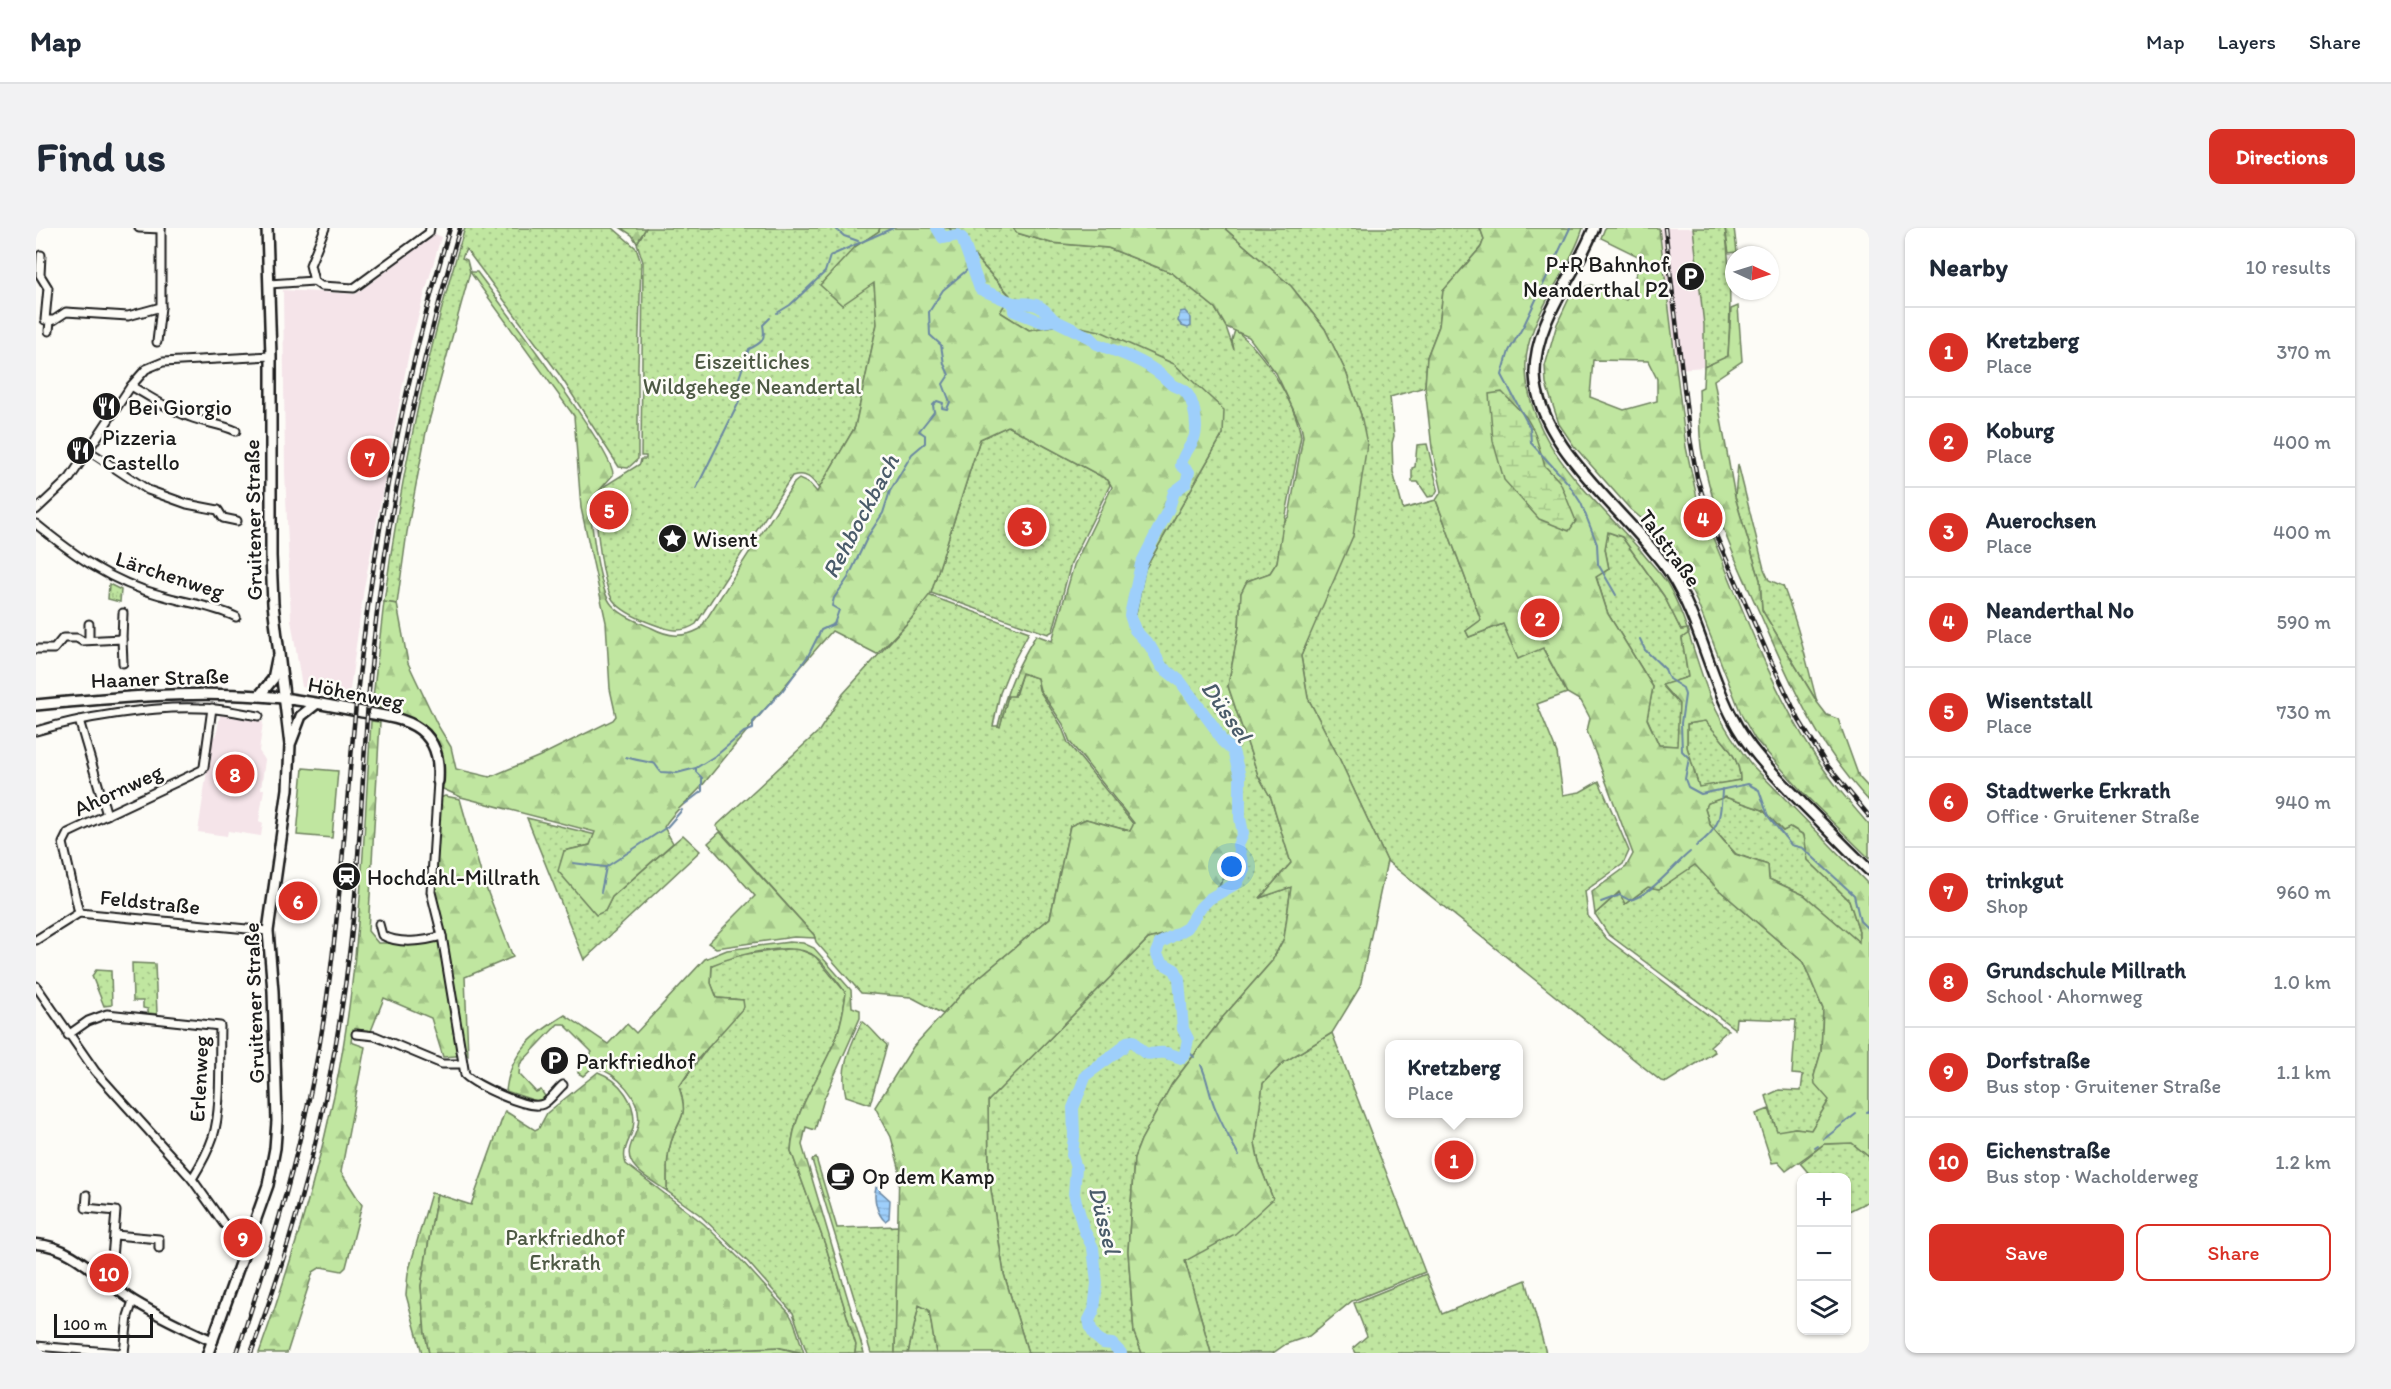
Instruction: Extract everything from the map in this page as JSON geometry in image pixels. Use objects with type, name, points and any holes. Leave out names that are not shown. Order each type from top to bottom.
[{"type":"main road","name":"Gruitener Straße","points":[[208,1353],[270,1176],[277,1121],[276,1052],[268,931],[288,789],[290,745],[279,655],[271,556],[272,356],[267,228]]},
{"type":"main road","name":"Talstraße","points":[[1594,228],[1541,338],[1535,375],[1546,419],[1560,442],[1670,573],[1695,623],[1723,699],[1742,735],[1783,784],[1869,870]]},
{"type":"main road","points":[[258,696],[273,679],[279,655]]},
{"type":"main road","name":"Haaner Straße","points":[[36,705],[146,696],[258,696],[286,700]]},
{"type":"main road","name":"Höhenweg","points":[[286,700],[382,716],[415,726],[424,733],[437,753],[438,781]]},
{"type":"main road","points":[[290,745],[301,716],[316,704]]},
{"type":"street","points":[[139,228],[161,228],[161,308],[158,342]]},
{"type":"street","points":[[314,281],[310,265],[324,228]]},
{"type":"street","points":[[269,284],[314,281],[321,286],[354,288],[429,233],[430,228]]},
{"type":"street","points":[[41,255],[40,275],[48,288],[45,320],[50,321]]},
{"type":"street","points":[[50,321],[66,312],[128,316],[161,308]]},
{"type":"street","points":[[49,331],[50,321]]},
{"type":"street","points":[[36,510],[70,478],[131,386],[146,369],[164,363],[272,356]]},
{"type":"street","points":[[131,386],[191,418],[226,426],[236,431]]},
{"type":"street","points":[[89,451],[148,490],[187,504],[218,510],[223,518],[237,521]]},
{"type":"street","name":"Lärchenweg","points":[[36,524],[80,559],[123,583],[160,596],[216,608],[236,616]]},
{"type":"street","points":[[123,613],[123,663]]},
{"type":"street","points":[[89,624],[89,640]]},
{"type":"street","points":[[36,649],[54,649],[63,638],[122,639]]},
{"type":"street","points":[[36,731],[79,720],[140,712],[212,708],[259,716]]},
{"type":"street","name":"Ahornweg","points":[[79,913],[63,843],[64,838],[68,833],[202,770],[212,708]]},
{"type":"street","points":[[79,720],[107,815]]},
{"type":"street","name":"Höhenweg","points":[[438,781],[431,892],[442,936],[462,1064]]},
{"type":"street","name":"Feldstraße","points":[[36,940],[79,913],[268,931]]},
{"type":"street","points":[[378,924],[382,935],[390,939],[426,940],[442,936]]},
{"type":"street","points":[[36,986],[94,1071],[192,1179],[224,1224]]},
{"type":"street","name":"Erlenweg","points":[[68,1035],[88,1021],[107,1014],[220,1026],[214,1136],[205,1158],[192,1179]]},
{"type":"street","points":[[356,1034],[375,1035],[442,1064],[462,1064],[467,1078],[510,1099],[529,1104],[544,1104],[563,1084]]},
{"type":"street","points":[[87,1195],[86,1208],[116,1211],[112,1258],[101,1277]]},
{"type":"street","points":[[115,1235],[159,1239],[159,1248]]},
{"type":"street","points":[[36,1244],[52,1245],[65,1252],[134,1301],[213,1341]]},
{"type":"street","points":[[36,1346],[122,1353],[128,1316],[134,1301]]},
{"type":"shaded area","points":[[1659,228],[1693,228],[1704,325],[1704,367],[1678,369]]},
{"type":"shaded area","points":[[436,234],[441,237],[411,342],[364,588],[349,697],[302,687],[291,620],[285,471],[283,290],[356,294]]},
{"type":"shaded area","points":[[220,715],[263,722],[259,751],[265,760],[261,789],[264,789],[259,821],[263,823],[261,836],[228,831],[227,836],[198,832],[212,736],[216,737]]},
{"type":"green space","points":[[465,228],[613,228],[636,248],[641,263],[638,459],[628,468],[619,467],[559,374],[466,249],[462,258],[467,260],[470,272],[426,432],[407,532],[397,604],[384,602],[398,508],[427,367]]},
{"type":"green space","points":[[621,228],[646,228],[637,243],[632,235]]},
{"type":"green space","name":"Eiszeitliches Wildgehege Neandertal","points":[[646,228],[880,228],[855,247],[874,282],[877,324],[855,427],[819,489],[808,477],[792,476],[696,624],[680,630],[664,628],[637,617],[626,612],[613,600],[605,580],[594,500],[603,487],[640,464],[641,459],[646,459],[646,456],[641,456],[643,262],[637,243]]},
{"type":"green space","points":[[880,228],[949,228],[1010,296],[1000,312],[1029,330],[1066,324],[1100,331],[1174,364],[1224,410],[1223,434],[1145,569],[1132,632],[1195,699],[1242,774],[1243,859],[1226,875],[1191,927],[1148,939],[988,1101],[989,1177],[1004,1274],[1028,1353],[936,1353],[929,1310],[919,1305],[908,1353],[895,1353],[899,1167],[891,1137],[875,1107],[913,1047],[970,985],[1050,918],[1070,826],[1086,819],[1130,831],[1134,823],[1070,742],[1063,724],[1040,690],[1037,678],[1022,673],[1014,696],[1008,696],[1000,727],[998,726],[1013,679],[1036,635],[1052,641],[1074,565],[1112,487],[1108,480],[1008,426],[980,439],[931,593],[911,619],[877,654],[832,631],[701,787],[668,821],[664,827],[673,843],[612,897],[605,911],[596,915],[558,871],[564,851],[590,845],[595,832],[461,797],[443,789],[441,753],[437,740],[430,730],[407,716],[372,706],[384,602],[397,604],[408,663],[437,724],[451,747],[456,769],[490,777],[540,756],[613,720],[616,716],[610,689],[606,622],[581,508],[574,416],[470,272],[477,272],[530,343],[577,409],[609,461],[613,475],[589,502],[596,556],[607,597],[616,609],[630,618],[664,633],[682,635],[700,629],[794,483],[799,479],[810,484],[817,492],[855,427],[877,324],[874,283],[842,305],[820,285],[855,247]]},
{"type":"green space","points":[[949,228],[1013,228],[1017,233],[1051,243],[1108,248],[1172,273],[1215,308],[1226,327],[1234,350],[1232,340],[1235,330],[1257,351],[1285,392],[1301,436],[1277,562],[1270,573],[1247,581],[1241,593],[1239,627],[1228,686],[1258,775],[1271,798],[1291,863],[1260,898],[1291,887],[1284,938],[1272,961],[1223,1017],[1172,1084],[1141,1140],[1134,1158],[1128,1251],[1134,1333],[1142,1353],[1028,1353],[1004,1274],[989,1177],[988,1101],[1148,939],[1191,927],[1226,875],[1243,859],[1195,699],[1132,633],[1145,569],[1223,434],[1066,324],[1029,330],[1000,312],[1010,295]]},
{"type":"green space","points":[[1013,228],[1224,228],[1291,286],[1325,329],[1346,372],[1361,415],[1367,444],[1353,536],[1301,656],[1308,698],[1387,861],[1360,987],[1332,1033],[1284,1062],[1263,1083],[1255,1143],[1259,1163],[1273,1199],[1235,1234],[1185,1261],[1211,1353],[1142,1353],[1134,1333],[1128,1251],[1134,1158],[1141,1140],[1172,1084],[1223,1017],[1272,961],[1284,938],[1291,887],[1260,898],[1291,863],[1271,798],[1258,775],[1228,686],[1239,627],[1241,593],[1247,581],[1270,573],[1277,562],[1283,524],[1289,516],[1303,436],[1301,426],[1276,373],[1249,337],[1226,327],[1215,308],[1172,273],[1108,248],[1051,243],[1017,233]]},
{"type":"green space","points":[[1224,228],[1480,228],[1484,239],[1481,247],[1443,291],[1439,326],[1427,357],[1425,387],[1390,397],[1394,436],[1392,443],[1393,472],[1403,509],[1436,500],[1481,620],[1466,631],[1469,637],[1503,624],[1542,647],[1567,693],[1537,704],[1557,753],[1563,795],[1580,792],[1599,781],[1629,851],[1623,864],[1585,891],[1588,916],[1607,939],[1728,1030],[1710,1046],[1715,1052],[1667,1082],[1661,1081],[1387,861],[1308,698],[1301,656],[1323,601],[1361,415],[1346,372],[1325,329],[1291,286]]},
{"type":"green space","points":[[1480,228],[1583,228],[1568,263],[1539,316],[1527,352],[1526,370],[1530,397],[1539,423],[1552,447],[1567,469],[1664,579],[1685,623],[1687,629],[1681,630],[1664,596],[1622,537],[1608,532],[1605,549],[1609,569],[1596,577],[1608,614],[1653,687],[1647,719],[1659,745],[1677,746],[1679,704],[1662,685],[1688,677],[1682,638],[1689,633],[1713,704],[1722,722],[1751,764],[1869,885],[1869,1157],[1852,1143],[1824,1144],[1786,1171],[1778,1162],[1772,1163],[1756,1114],[1769,1109],[1777,1131],[1795,1128],[1811,1130],[1829,1100],[1815,1084],[1814,1076],[1821,1052],[1823,1009],[1803,962],[1718,889],[1695,865],[1659,889],[1648,887],[1625,904],[1619,892],[1595,914],[1592,892],[1626,867],[1633,854],[1587,731],[1590,718],[1581,701],[1567,693],[1543,648],[1518,659],[1503,624],[1469,637],[1466,631],[1481,620],[1436,500],[1442,491],[1432,448],[1425,387],[1427,357],[1439,326],[1443,291],[1481,247],[1484,239]],"holes":[[[1705,721],[1733,755],[1740,780],[1699,787],[1687,747],[1687,724]],[[1725,797],[1763,810],[1783,831],[1791,827],[1804,835],[1808,860],[1849,900],[1859,931],[1859,942],[1804,895],[1769,879],[1768,865],[1735,854],[1710,825],[1705,809],[1708,803]]]},
{"type":"green space","points":[[1605,228],[1659,228],[1686,447],[1699,507],[1695,513],[1701,528],[1708,526],[1770,673],[1799,729],[1828,774],[1869,825],[1869,858],[1805,795],[1755,739],[1742,716],[1697,602],[1676,561],[1657,531],[1630,509],[1574,446],[1559,424],[1546,384],[1545,366],[1557,324],[1573,290],[1592,285],[1626,300],[1642,258],[1601,238]],"holes":[[[1593,360],[1648,361],[1657,379],[1657,401],[1624,410],[1590,397]]]},
{"type":"green space","points":[[1693,228],[1725,228],[1725,300],[1730,300],[1730,308],[1728,357],[1704,367],[1704,325]]},
{"type":"green space","points":[[1725,228],[1734,228],[1736,246],[1728,246]]},
{"type":"green space","points":[[1738,306],[1742,361],[1714,380],[1735,497],[1760,580],[1762,610],[1817,702],[1827,715],[1838,719],[1859,777],[1869,788],[1869,801],[1834,758],[1795,690],[1734,557],[1706,474],[1700,437],[1699,389],[1703,387],[1704,367],[1728,356],[1731,309]]},
{"type":"green space","points":[[1502,392],[1526,417],[1534,431],[1545,466],[1560,482],[1576,521],[1569,531],[1539,519],[1504,480],[1493,441],[1489,394]]},
{"type":"green space","points":[[1008,426],[1108,480],[1110,485],[1071,563],[1053,631],[1048,634],[931,593],[980,439]]},
{"type":"green space","points":[[1427,444],[1438,489],[1434,496],[1428,497],[1418,482],[1412,482],[1412,468],[1415,467],[1417,445]]},
{"type":"green space","points":[[1738,464],[1764,569],[1769,580],[1783,586],[1798,629],[1817,702],[1762,610],[1760,580],[1735,497]]},
{"type":"green space","points":[[1608,532],[1622,537],[1664,596],[1681,630],[1688,629],[1689,633],[1682,638],[1688,677],[1663,685],[1679,704],[1678,746],[1659,745],[1647,718],[1653,687],[1608,614],[1596,576],[1609,569],[1605,549]]},
{"type":"green space","points":[[109,584],[121,590],[120,602],[108,599]]},
{"type":"green space","points":[[928,595],[1029,632],[1000,693],[993,726],[1000,726],[1008,695],[1015,696],[1022,673],[1037,678],[1039,690],[1061,725],[1068,743],[1134,825],[1130,831],[1086,819],[1070,826],[1050,918],[970,985],[943,1014],[911,997],[861,993],[816,942],[814,935],[716,826],[819,731],[843,694],[911,619]]},
{"type":"green space","points":[[1705,720],[1733,755],[1740,780],[1699,788],[1687,747],[1687,724]]},
{"type":"green space","points":[[371,721],[380,722],[368,931],[378,943],[428,943],[446,937],[434,894],[440,798],[445,796],[460,799],[483,880],[513,957],[465,977],[468,1055],[443,1057],[431,1018],[384,998],[371,1031],[353,1029],[351,1042],[365,1047],[341,1172],[362,1205],[346,1267],[342,1271],[321,1267],[313,1272],[287,1353],[259,1353],[311,1191],[335,1091],[355,953]]},
{"type":"green space","points":[[303,768],[338,771],[332,838],[297,835]]},
{"type":"green space","points":[[1725,797],[1763,810],[1783,831],[1790,827],[1804,835],[1808,860],[1849,900],[1859,931],[1859,943],[1804,895],[1769,879],[1768,865],[1736,854],[1710,825],[1705,809],[1708,803]]},
{"type":"green space","points":[[527,818],[596,835],[590,845],[564,851],[605,911],[612,897],[683,835],[700,851],[584,960]]},
{"type":"green space","points":[[720,832],[815,938],[794,937],[716,948],[708,943],[755,896],[708,843]]},
{"type":"green space","points":[[1695,864],[1718,889],[1803,962],[1823,1009],[1821,1052],[1814,1076],[1830,1100],[1811,1130],[1795,1128],[1777,1132],[1766,1096],[1779,1090],[1801,1091],[1803,1075],[1792,1074],[1796,1020],[1736,1018],[1735,1029],[1608,934],[1595,914],[1620,892],[1625,904],[1648,887],[1659,889]]},
{"type":"green space","points":[[789,942],[803,943],[814,948],[851,990],[852,1007],[860,1010],[860,1018],[824,1099],[815,1130],[806,1127],[802,1145],[864,1353],[855,1353],[856,1345],[826,1247],[791,1151],[802,1107],[836,1038],[846,993],[816,957],[794,949],[765,950],[712,965],[711,983],[717,998],[743,1000],[744,1007],[696,1061],[679,1087],[683,1111],[669,1148],[667,1191],[642,1174],[634,1166],[629,1156],[638,1125],[638,1115],[632,1097],[619,1081],[602,1070],[593,1067],[583,1076],[578,1073],[592,1052],[564,1024],[558,1024],[520,1064],[519,1074],[536,1092],[541,1090],[546,1098],[536,1101],[506,1091],[508,1077],[518,1055],[543,1029],[565,1015],[608,1044],[627,1024],[636,1033],[705,959],[727,950]]},
{"type":"green space","points":[[796,948],[815,956],[846,993],[836,1038],[802,1107],[791,1151],[826,1247],[856,1345],[855,1353],[807,1353],[793,1313],[748,1262],[700,1215],[667,1191],[669,1148],[683,1111],[679,1087],[743,1000],[717,998],[711,983],[712,964],[738,955]]},
{"type":"green space","points":[[132,963],[155,964],[157,1014],[148,1013],[148,1009],[143,1008],[143,1001],[133,1001]]},
{"type":"green space","points":[[96,970],[111,971],[112,1005],[104,1006],[92,976]]},
{"type":"green space","points":[[862,1021],[887,1045],[870,1104],[846,1096],[844,1086],[847,1058]]},
{"type":"green space","points":[[1332,1033],[1425,1272],[1352,1301],[1309,1336],[1286,1344],[1273,1353],[1211,1353],[1185,1261],[1273,1199],[1259,1163],[1255,1143],[1263,1083],[1284,1062]]},
{"type":"green space","name":"Parkfriedhof Erkrath","points":[[598,1072],[620,1087],[633,1110],[633,1128],[626,1146],[626,1164],[704,1224],[742,1261],[789,1313],[804,1353],[777,1347],[678,1353],[429,1353],[421,1286],[437,1194],[471,1205],[505,1111],[535,1130],[539,1128],[547,1113]]},
{"type":"green space","points":[[1852,1143],[1869,1157],[1869,1201],[1851,1210],[1851,1173],[1809,1173],[1800,1163],[1824,1144]]},
{"type":"green space","points":[[816,1158],[837,1228],[898,1226],[895,1353],[871,1353],[812,1160]]},
{"type":"green space","points":[[431,1193],[437,1194],[421,1286],[429,1353],[422,1353],[406,1295],[408,1273]]},
{"type":"green space","points":[[1426,1274],[1442,1314],[1526,1280],[1546,1353],[1356,1353],[1353,1348],[1367,1336],[1354,1303]]},
{"type":"green space","points":[[919,1305],[929,1310],[936,1353],[908,1353]]},
{"type":"green space","points":[[777,1347],[800,1353],[678,1353],[683,1351]]},
{"type":"water","points":[[1185,311],[1191,318],[1191,326],[1188,328],[1182,326],[1178,321],[1180,312]]},
{"type":"water","points":[[879,1186],[880,1191],[890,1200],[889,1218],[885,1221],[875,1201],[876,1187]]},
{"type":"waterway","points":[[835,228],[844,236],[858,241]]},
{"type":"waterway","points":[[777,313],[790,305],[825,272],[830,256],[893,228]]},
{"type":"waterway","name":"Düssel","points":[[937,228],[943,238],[958,235],[962,238],[980,289],[1013,303],[1014,311],[1042,322],[1054,320],[1091,338],[1097,344],[1154,369],[1173,385],[1186,392],[1191,401],[1196,423],[1192,443],[1181,465],[1189,472],[1186,483],[1174,492],[1169,508],[1141,564],[1130,615],[1135,630],[1150,646],[1162,667],[1180,681],[1222,741],[1233,751],[1240,776],[1240,818],[1243,833],[1238,845],[1244,870],[1237,883],[1209,899],[1187,928],[1160,943],[1156,953],[1161,962],[1175,970],[1179,979],[1183,1029],[1188,1039],[1185,1054],[1181,1058],[1166,1053],[1149,1054],[1142,1051],[1133,1041],[1127,1042],[1086,1075],[1073,1108],[1072,1155],[1076,1168],[1074,1194],[1084,1230],[1093,1248],[1097,1283],[1094,1310],[1089,1320],[1095,1336],[1103,1343],[1112,1344],[1121,1353]]},
{"type":"waterway","points":[[1570,228],[1524,325],[1509,351],[1502,375],[1530,428],[1531,443],[1568,483],[1581,503],[1597,544],[1598,564],[1616,595]]},
{"type":"waterway","name":"Rehbockbach","points":[[685,804],[702,791],[702,778],[696,772],[696,768],[718,754],[744,732],[753,729],[753,722],[783,690],[808,656],[821,630],[834,624],[839,610],[832,606],[834,598],[848,578],[868,536],[883,513],[890,491],[912,454],[925,443],[925,435],[919,431],[934,412],[933,405],[937,401],[943,403],[942,408],[947,409],[950,402],[943,384],[949,375],[944,364],[941,345],[930,335],[929,312],[943,290],[973,265]]},
{"type":"waterway","points":[[1013,303],[1037,305],[1054,320]]},
{"type":"waterway","points":[[739,378],[749,349],[762,340],[763,325],[770,318]]},
{"type":"waterway","points":[[696,489],[739,402],[737,384]]},
{"type":"waterway","points":[[1640,639],[1645,650],[1665,669],[1669,679],[1683,688],[1685,695],[1681,723],[1682,751],[1689,758],[1685,779],[1688,787],[1701,794],[1748,784],[1759,790],[1768,816],[1791,845],[1803,848],[1854,895],[1860,921],[1869,930]]},
{"type":"waterway","points":[[626,757],[655,764],[661,772],[677,773],[696,768]]},
{"type":"waterway","points":[[1696,846],[1710,834],[1718,822],[1722,789]]},
{"type":"waterway","name":"Rehbockbach","points":[[601,892],[606,867],[667,827],[682,810]]},
{"type":"waterway","points":[[1601,902],[1620,895],[1629,900],[1637,898],[1653,887],[1690,852]]},
{"type":"waterway","points":[[573,863],[605,867]]},
{"type":"waterway","points":[[1187,1050],[1194,1057]]},
{"type":"waterway","points":[[1201,1065],[1214,1104],[1239,1156]]},
{"type":"waterway","points":[[1824,1139],[1856,1114]]},
{"type":"railway","points":[[237,1353],[287,1190],[316,1066],[335,935],[355,713],[375,557],[407,391],[450,228]]},
{"type":"railway","points":[[251,1353],[300,1201],[314,1149],[336,1045],[351,939],[373,647],[392,510],[434,321],[460,228]]},
{"type":"railway","points":[[1665,228],[1690,439],[1697,477],[1711,524],[1799,720],[1826,764],[1869,816]]},
{"type":"place","name":"P+R Bahnhof Neanderthal P2","points":[[1690,277]]},
{"type":"place","name":"Bei Giorgio","points":[[107,407]]},
{"type":"place","name":"Pizzeria Castello","points":[[81,450]]},
{"type":"place","name":"trinkgut","points":[[370,458]]},
{"type":"place","name":"Wisentstall","points":[[609,510]]},
{"type":"place","name":"Neanderthal No","points":[[1703,518]]},
{"type":"place","name":"Auerochsen","points":[[1027,527]]},
{"type":"place","name":"Wisent","points":[[672,539]]},
{"type":"place","name":"Koburg","points":[[1540,618]]},
{"type":"place","name":"Grundschule Millrath","points":[[235,774]]},
{"type":"place","name":"Hochdahl-Millrath","points":[[346,877]]},
{"type":"place","name":"Stadtwerke Erkrath","points":[[298,901]]},
{"type":"place","name":"Parkfriedhof","points":[[555,1061]]},
{"type":"place","name":"Kretzberg","points":[[1454,1160]]},
{"type":"place","name":"Op dem Kamp","points":[[841,1176]]},
{"type":"place","name":"Dorfstraße","points":[[243,1238]]},
{"type":"place","name":"Eichenstraße","points":[[109,1273]]}]
